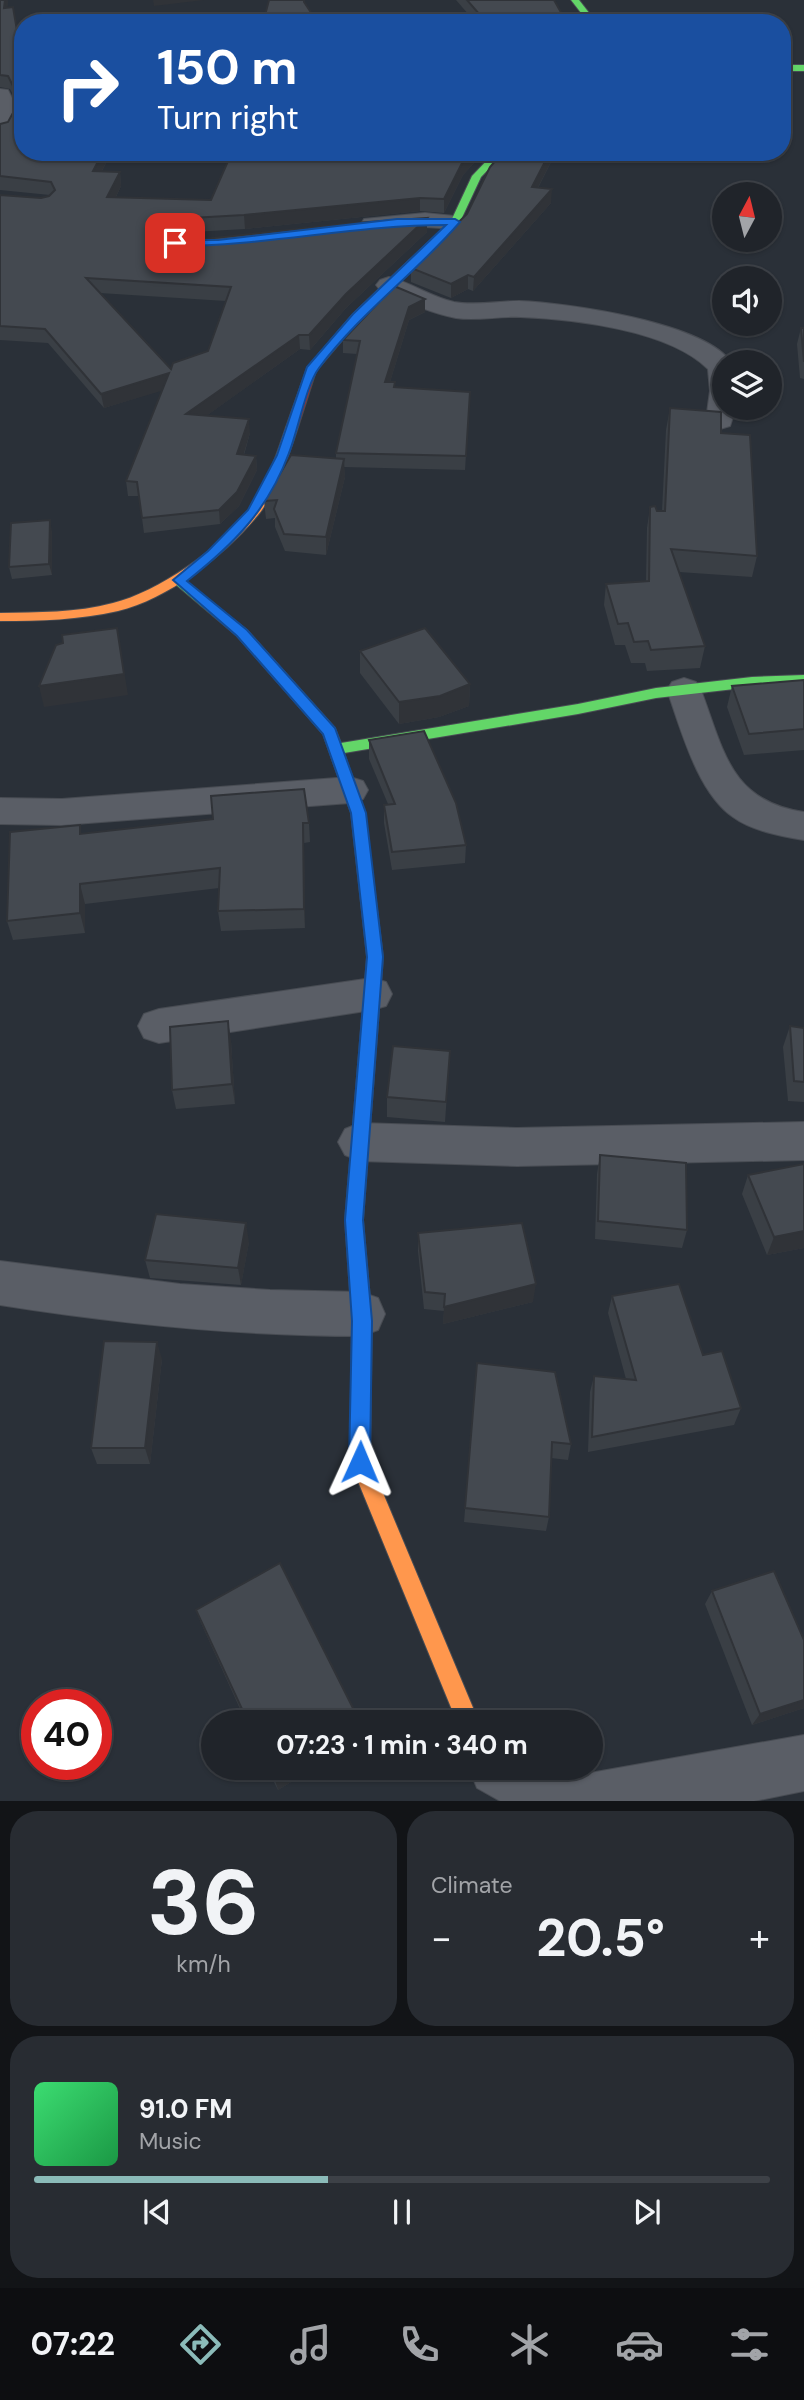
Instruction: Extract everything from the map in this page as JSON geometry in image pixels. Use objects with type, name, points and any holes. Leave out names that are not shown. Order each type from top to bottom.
[{"type":"street","points":[[575,0],[586,14]]},
{"type":"street","points":[[0,95],[9,114],[0,129]]},
{"type":"street","points":[[0,617],[60,616],[117,607],[179,580],[212,554],[254,512],[283,455],[311,370],[357,316],[455,222],[477,176],[492,161]]},
{"type":"street","points":[[354,227],[425,220],[455,222]]},
{"type":"street","points":[[389,285],[465,311],[517,309],[589,317],[675,338],[712,357]]},
{"type":"street","points":[[179,580],[242,633],[330,732],[358,813],[375,957],[354,1220],[361,1314],[360,1462],[463,1710]]},
{"type":"street","points":[[336,749],[684,690],[804,680]]},
{"type":"street","points":[[684,690],[724,785],[740,804],[760,815],[804,826]]},
{"type":"street","points":[[0,811],[62,812],[350,790]]},
{"type":"street","points":[[159,1026],[372,994]]},
{"type":"street","points":[[360,1142],[517,1147],[804,1141]]},
{"type":"street","points":[[0,1283],[196,1310],[291,1315],[361,1314]]},
{"type":"street","points":[[590,1801],[804,1763]]},
{"type":"street","points":[[495,1780],[508,1801]]},
{"type":"street","points":[[520,1780],[561,1801]]},
{"type":"building","points":[[0,0],[5,0],[4,8],[13,7],[14,14],[14,88],[8,76],[0,75]]},
{"type":"building","points":[[269,0],[304,0],[312,14],[265,14]]},
{"type":"building","points":[[467,0],[554,0],[562,14],[479,14]]},
{"type":"building","points":[[14,111],[14,161],[98,161],[93,171],[120,172],[107,197],[211,200],[228,161],[463,161],[444,199],[420,198],[173,219],[162,223],[159,230],[164,237],[195,240],[427,218],[346,294],[309,335],[299,335],[186,414],[249,419],[237,454],[256,456],[237,492],[219,510],[142,518],[137,482],[126,481],[169,373],[101,394],[45,329],[0,326],[0,195],[41,198],[49,196],[55,190],[51,182],[0,176],[0,124],[8,122]],"holes":[[[86,278],[231,287],[208,351],[173,363],[171,369]]]},
{"type":"building","points":[[495,161],[545,161],[532,187],[552,189],[474,277],[468,275],[451,284],[411,268],[467,214]]},
{"type":"building","points":[[394,286],[425,299],[409,307],[385,382],[395,382],[394,387],[470,392],[466,456],[336,453],[360,341],[343,340]]},
{"type":"building","points":[[801,328],[804,328],[804,362]]},
{"type":"building","points":[[670,408],[712,411],[712,420],[721,420],[721,433],[750,435],[757,556],[671,549],[705,646],[651,650],[648,641],[634,642],[628,623],[618,624],[606,584],[649,581],[650,507],[655,506],[657,511],[665,511]]},
{"type":"building","points":[[291,455],[344,459],[326,537],[284,534],[274,509],[277,500],[264,501]]},
{"type":"building","points":[[50,520],[49,564],[9,567],[11,523]]},
{"type":"building","points":[[117,628],[124,674],[39,686],[56,645],[63,643],[62,635]]},
{"type":"building","points":[[425,628],[470,684],[440,696],[399,702],[360,651]]},
{"type":"building","points":[[804,680],[804,729],[749,734],[732,686]]},
{"type":"building","points":[[424,731],[456,803],[466,845],[392,852],[384,805],[395,804],[369,740]]},
{"type":"building","points":[[304,789],[309,823],[303,823],[304,909],[218,911],[220,868],[80,884],[80,913],[7,921],[10,832],[80,825],[80,834],[213,819],[211,796]]},
{"type":"building","points":[[228,1021],[232,1084],[172,1090],[170,1027]]},
{"type":"building","points":[[790,1026],[804,1028],[804,1082],[794,1081]]},
{"type":"building","points":[[393,1046],[450,1051],[446,1102],[387,1097]]},
{"type":"building","points":[[600,1155],[686,1163],[687,1230],[598,1221]]},
{"type":"building","points":[[804,1164],[804,1231],[774,1237],[748,1175]]},
{"type":"building","points":[[156,1214],[246,1223],[238,1268],[145,1260]]},
{"type":"building","points":[[522,1223],[536,1284],[444,1307],[445,1294],[425,1292],[418,1233]]},
{"type":"building","points":[[679,1284],[703,1355],[722,1351],[741,1408],[592,1437],[594,1376],[636,1380],[612,1296]]},
{"type":"building","points":[[104,1341],[157,1342],[145,1448],[91,1448]]},
{"type":"building","points":[[477,1363],[555,1372],[571,1444],[552,1442],[549,1517],[465,1508]]},
{"type":"building","points":[[280,1563],[354,1710],[242,1710],[196,1610]]},
{"type":"building","points":[[774,1571],[804,1640],[804,1700],[760,1714],[712,1591]]},
{"type":"traffic: fast","points":[[575,0],[586,14]]},
{"type":"traffic: fast","points":[[791,68],[804,68]]},
{"type":"traffic: fast","points":[[407,268],[455,222],[477,176],[492,161]]},
{"type":"traffic: fast","points":[[179,580],[242,633],[330,732],[358,813],[375,957],[354,1220],[362,1321],[361,1384]]},
{"type":"traffic: fast","points":[[336,749],[578,709],[656,693],[752,682],[804,680]]},
{"type":"traffic: slow","points":[[0,617],[60,616],[117,607],[179,580],[212,554],[254,512],[283,455],[292,427]]},
{"type":"traffic: slow","points":[[361,1384],[360,1462],[463,1710]]},
{"type":"traffic: jam","points":[[292,427],[311,370],[357,316],[407,268]]},
{"type":"route","points":[[175,243],[218,243],[397,222],[455,222],[357,316],[311,370],[283,455],[254,512],[212,554],[179,580],[242,633],[330,732],[358,813],[375,957],[354,1220],[362,1321],[360,1462]]}]
